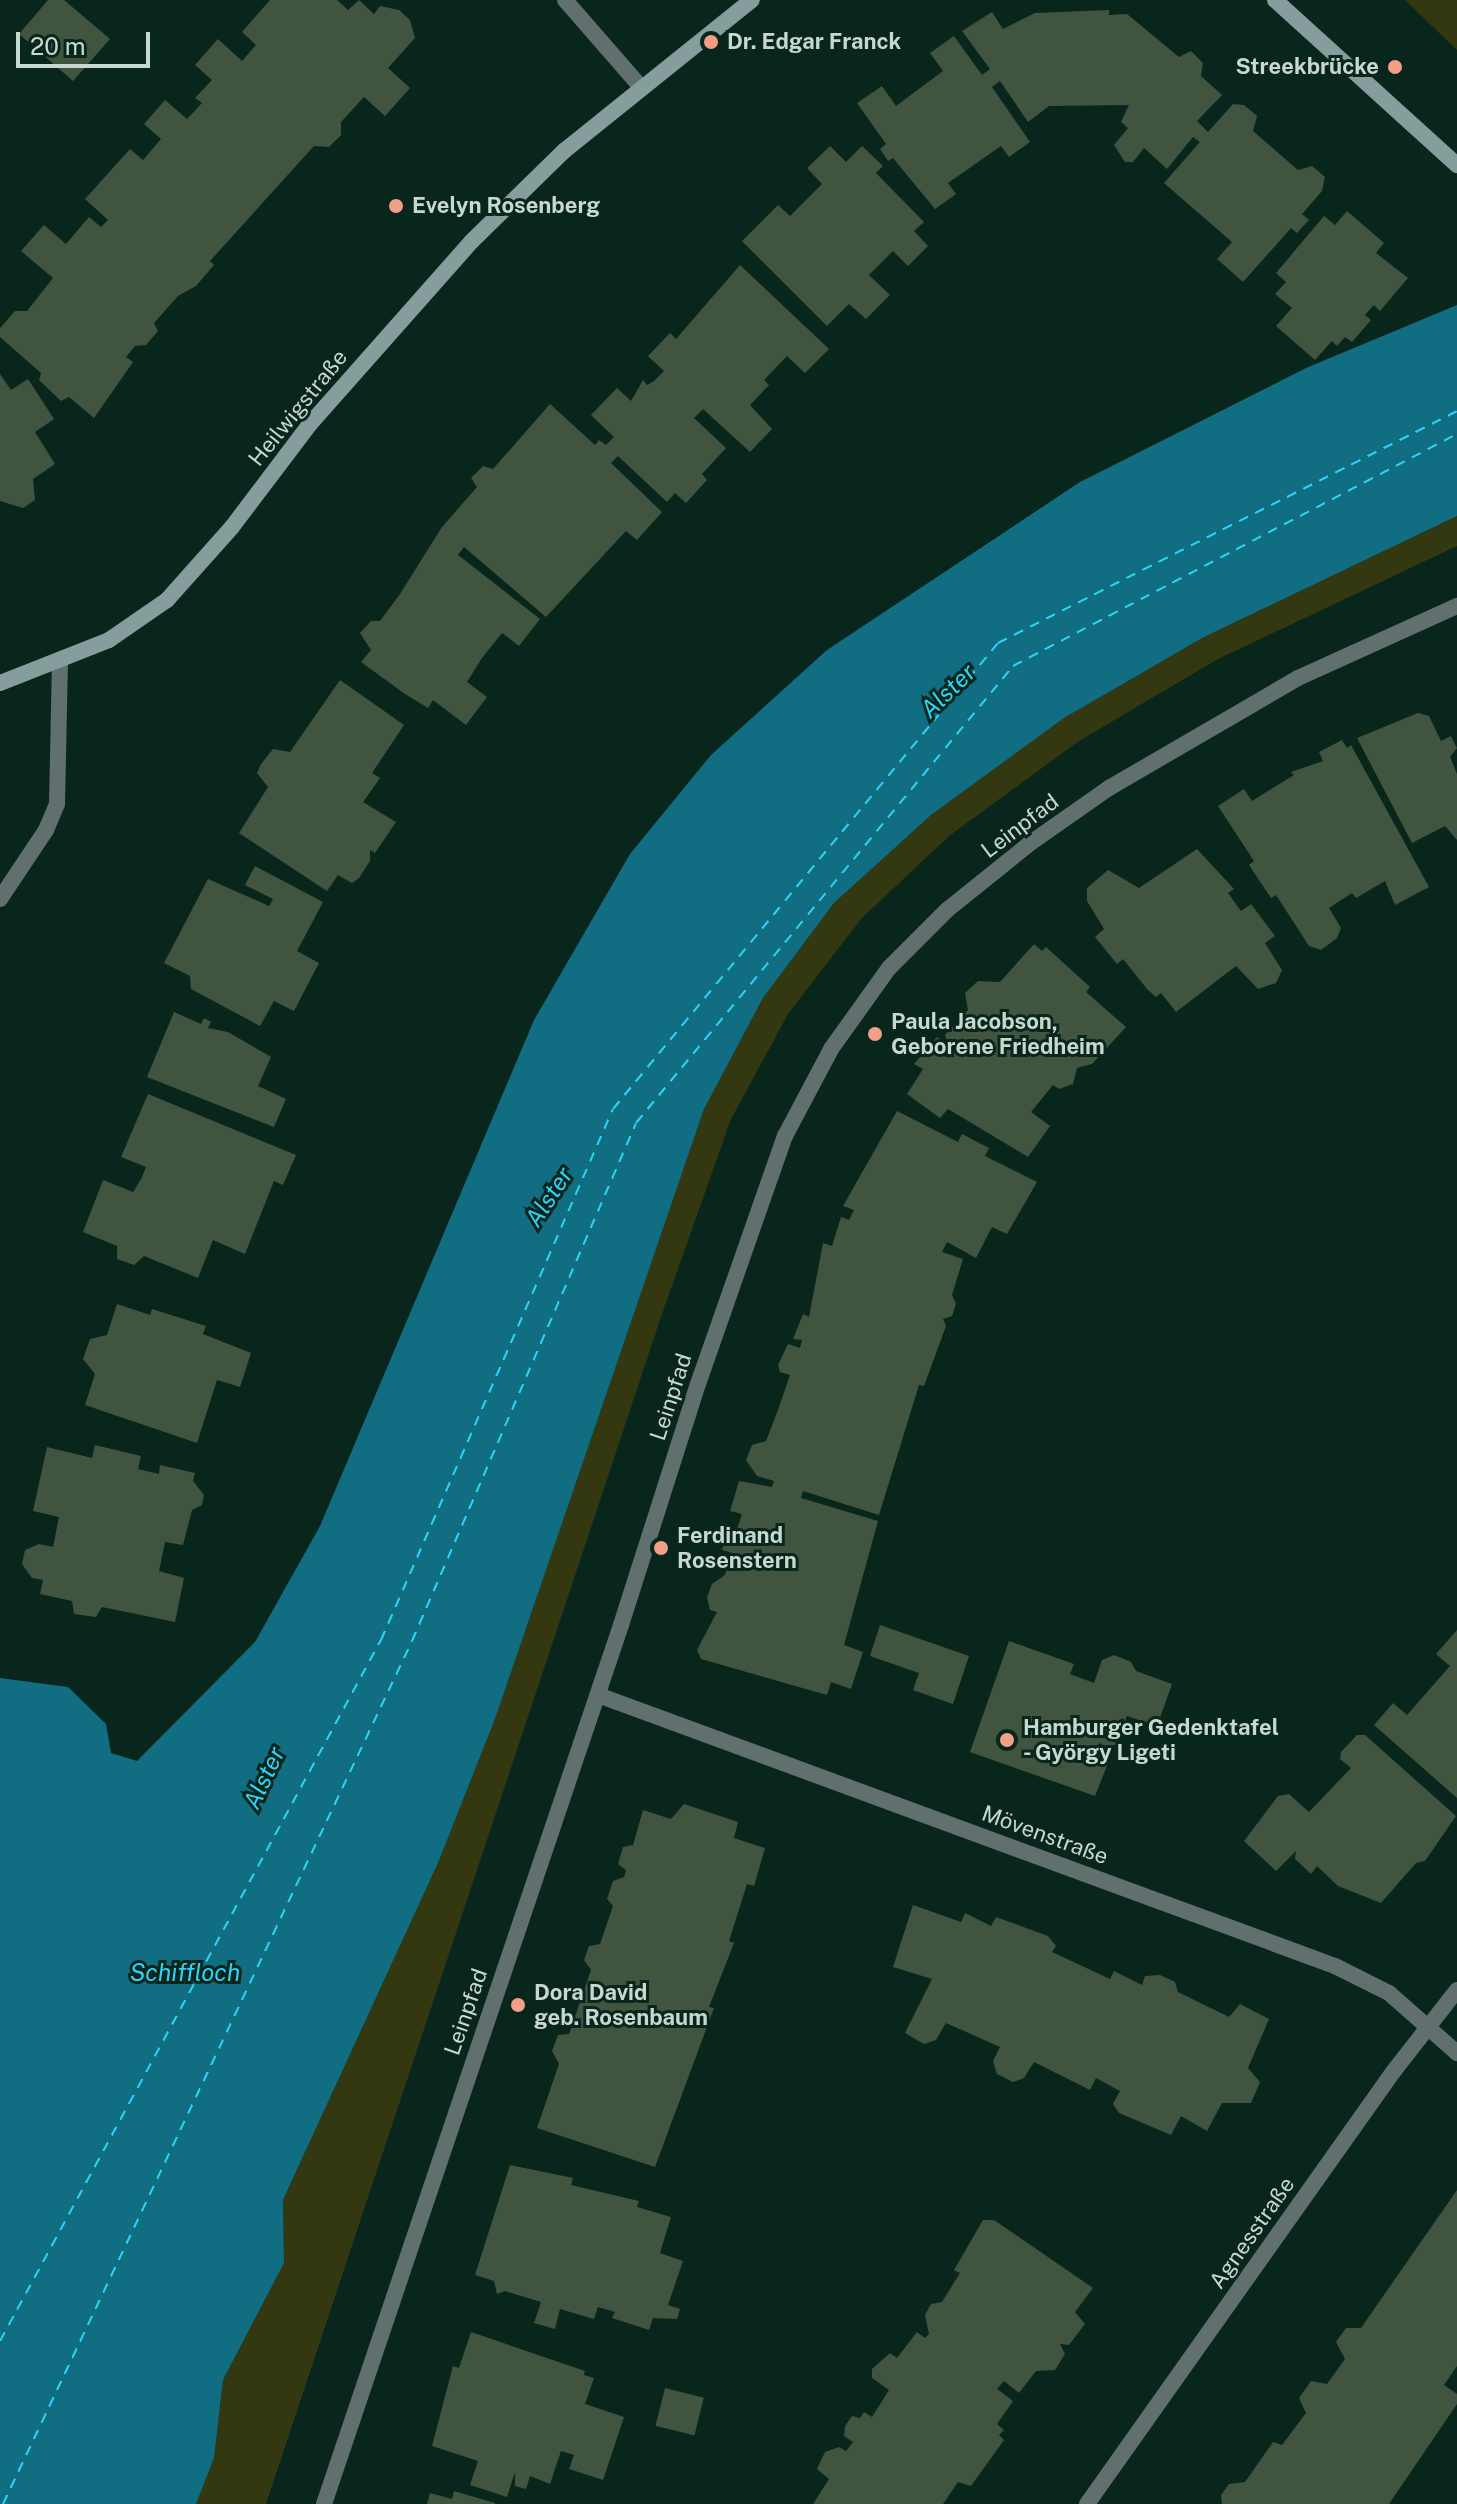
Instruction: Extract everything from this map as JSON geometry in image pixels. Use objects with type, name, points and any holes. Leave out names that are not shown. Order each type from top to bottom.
[{"type":"street","points":[[565,0],[641,87]]},
{"type":"street","name":"Heilwigstraße","points":[[0,683],[60,663],[140,621],[191,577],[412,305],[564,151],[752,0]]},
{"type":"street","points":[[1275,0],[1457,165]]},
{"type":"street","name":"Leinpfad","points":[[324,2504],[785,1136],[831,1049],[889,968],[947,910],[1109,788],[1298,678],[1457,606]]},
{"type":"street","points":[[0,899],[46,830],[57,804],[60,663]]},
{"type":"street","name":"Mövenstraße","points":[[598,1695],[1335,1966],[1389,1993],[1457,2053]]},
{"type":"street","name":"Agnesstraße","points":[[1087,2504],[1428,2025],[1457,1990]]},
{"type":"green space","points":[[1405,0],[1457,0],[1457,50]]},
{"type":"green space","points":[[1457,516],[1457,546],[1218,659],[1079,741],[949,836],[861,919],[788,1014],[731,1119],[663,1311],[266,2504],[196,2504],[214,2458],[223,2380],[284,2263],[283,2200],[438,1863],[495,1719],[704,1109],[763,998],[834,903],[931,815],[1064,718],[1204,637]]},
{"type":"water","points":[[1457,305],[1457,516],[1204,637],[1064,718],[931,815],[834,903],[763,998],[704,1109],[495,1719],[438,1863],[283,2200],[284,2263],[223,2380],[214,2458],[196,2504],[0,2504],[0,1678],[68,1687],[106,1724],[111,1753],[137,1761],[255,1642],[320,1526],[534,1020],[630,854],[711,755],[827,650],[1080,482],[1306,368]]},
{"type":"building","points":[[48,0],[64,0],[110,39],[73,81],[19,34]]},
{"type":"building","points":[[270,0],[337,0],[348,10],[359,0],[374,14],[380,6],[399,10],[410,20],[415,38],[388,68],[410,88],[385,116],[364,97],[341,122],[341,135],[329,147],[314,146],[210,261],[214,265],[196,286],[178,296],[154,323],[158,331],[146,345],[135,346],[126,357],[133,362],[94,418],[69,397],[61,401],[39,380],[41,373],[0,337],[0,328],[15,311],[27,311],[53,278],[21,251],[44,225],[66,244],[89,217],[101,227],[108,220],[85,199],[130,149],[143,160],[161,139],[144,124],[165,100],[187,119],[202,103],[195,98],[212,80],[195,65],[218,39],[242,61],[256,45],[242,32]]},
{"type":"building","points":[[1109,10],[1109,15],[1127,14],[1179,57],[1191,51],[1203,63],[1201,76],[1222,95],[1197,121],[1208,132],[1233,104],[1244,105],[1257,116],[1253,131],[1298,170],[1312,166],[1325,177],[1322,191],[1302,214],[1309,220],[1297,233],[1291,228],[1243,282],[1217,259],[1232,242],[1164,183],[1200,142],[1193,137],[1167,169],[1144,148],[1133,162],[1125,162],[1114,145],[1128,128],[1121,122],[1129,105],[1049,106],[1028,122],[1000,81],[992,87],[1030,142],[1009,157],[1001,146],[948,183],[956,194],[935,209],[893,158],[888,161],[880,149],[886,144],[857,103],[882,86],[896,106],[943,71],[930,53],[954,36],[982,75],[990,69],[962,31],[992,12],[1003,29],[1035,13]]},
{"type":"building","points":[[830,146],[846,162],[862,146],[883,166],[876,173],[924,222],[914,231],[928,246],[908,266],[893,251],[869,275],[890,295],[866,319],[849,304],[827,326],[742,241],[778,205],[790,216],[822,184],[807,168]]},
{"type":"building","points":[[1347,211],[1384,243],[1376,253],[1408,278],[1380,311],[1374,305],[1365,315],[1371,320],[1352,342],[1345,337],[1337,346],[1332,341],[1315,360],[1276,326],[1292,308],[1275,294],[1286,282],[1276,273],[1324,216],[1335,225]]},
{"type":"building","points":[[740,265],[829,349],[805,373],[787,356],[764,380],[769,385],[750,405],[772,429],[750,452],[703,409],[694,418],[726,448],[702,474],[707,480],[686,503],[675,493],[667,502],[618,456],[611,463],[662,512],[637,540],[626,531],[546,617],[464,547],[458,555],[540,619],[519,646],[502,633],[482,658],[467,682],[487,697],[466,725],[433,700],[428,708],[361,662],[371,650],[360,633],[371,621],[380,621],[442,527],[477,487],[471,478],[483,466],[493,469],[550,404],[595,445],[599,440],[606,445],[614,437],[591,415],[617,388],[631,401],[643,380],[647,385],[664,371],[648,356],[670,333],[676,339]]},
{"type":"building","points":[[0,374],[11,390],[28,379],[54,419],[35,432],[55,464],[33,479],[35,500],[23,508],[0,501]]},
{"type":"building","points":[[340,680],[404,725],[372,773],[380,778],[363,802],[396,822],[375,853],[370,850],[370,861],[359,878],[352,883],[338,875],[327,891],[239,833],[268,787],[257,773],[261,764],[273,749],[290,752]]},
{"type":"building","points":[[1418,713],[1429,716],[1441,741],[1451,736],[1457,748],[1450,757],[1457,774],[1457,840],[1445,826],[1412,843],[1357,738]]},
{"type":"building","points":[[1342,740],[1347,748],[1351,745],[1429,887],[1395,905],[1385,881],[1356,898],[1352,893],[1329,908],[1341,928],[1337,938],[1321,950],[1309,946],[1276,895],[1271,898],[1249,865],[1254,861],[1218,806],[1244,789],[1252,801],[1294,775],[1291,772],[1323,761],[1319,752]]},
{"type":"building","points":[[1197,849],[1234,889],[1228,893],[1241,911],[1251,904],[1275,936],[1265,943],[1282,970],[1276,983],[1258,989],[1236,966],[1176,1012],[1161,993],[1156,997],[1147,989],[1123,959],[1117,964],[1095,937],[1104,929],[1087,901],[1087,888],[1108,870],[1139,888]]},
{"type":"building","points":[[255,866],[323,902],[297,951],[319,963],[294,1011],[274,1001],[260,1026],[191,989],[190,976],[164,963],[208,879],[269,906],[273,899],[245,885]]},
{"type":"building","points":[[1034,944],[1042,951],[1046,947],[1090,987],[1086,992],[1126,1027],[1092,1064],[1077,1068],[1073,1084],[1059,1089],[1053,1085],[1031,1112],[1050,1126],[1028,1157],[948,1109],[940,1118],[907,1094],[923,1069],[914,1064],[937,1037],[948,1044],[945,1035],[968,1010],[965,993],[978,981],[1000,982]]},
{"type":"building","points":[[174,1012],[201,1024],[204,1018],[211,1022],[208,1028],[228,1032],[271,1057],[258,1086],[286,1099],[274,1127],[147,1077]]},
{"type":"building","points":[[148,1094],[296,1155],[283,1185],[274,1181],[245,1254],[213,1240],[198,1278],[144,1256],[134,1265],[117,1259],[117,1246],[83,1232],[103,1180],[133,1192],[141,1179],[146,1167],[121,1157]]},
{"type":"building","points":[[897,1111],[958,1142],[962,1134],[989,1148],[985,1156],[1037,1182],[1007,1234],[992,1227],[976,1258],[947,1242],[942,1252],[963,1259],[952,1295],[956,1304],[952,1316],[943,1319],[946,1326],[924,1386],[919,1385],[879,1515],[803,1491],[801,1498],[878,1521],[844,1645],[863,1652],[851,1689],[831,1682],[827,1695],[701,1659],[697,1650],[717,1612],[710,1610],[707,1597],[712,1584],[725,1575],[732,1553],[722,1550],[727,1532],[736,1532],[742,1514],[730,1511],[739,1481],[772,1487],[774,1481],[757,1476],[746,1460],[752,1445],[766,1441],[778,1410],[790,1375],[780,1372],[778,1365],[788,1344],[800,1348],[802,1340],[793,1339],[803,1314],[809,1317],[823,1243],[832,1246],[841,1217],[849,1220],[854,1210],[843,1206]]},
{"type":"building","points":[[117,1304],[150,1315],[152,1309],[206,1326],[203,1334],[251,1353],[240,1387],[217,1380],[197,1443],[85,1405],[95,1374],[83,1359],[90,1339],[107,1335]]},
{"type":"building","points":[[95,1445],[141,1456],[138,1469],[159,1474],[160,1465],[195,1473],[193,1481],[204,1495],[202,1505],[192,1510],[183,1545],[165,1542],[159,1571],[184,1578],[175,1622],[102,1607],[96,1617],[74,1614],[72,1601],[40,1594],[43,1580],[32,1578],[22,1564],[25,1550],[39,1544],[53,1547],[59,1517],[33,1511],[47,1447],[92,1458]]},
{"type":"building","points":[[880,1625],[969,1656],[953,1704],[913,1690],[919,1673],[870,1656]]},
{"type":"building","points":[[1457,1630],[1457,1798],[1374,1725],[1393,1703],[1407,1715],[1450,1666],[1436,1654]]},
{"type":"building","points":[[1009,1641],[1074,1664],[1070,1674],[1094,1683],[1102,1660],[1114,1655],[1131,1662],[1136,1671],[1172,1684],[1157,1726],[1127,1716],[1095,1796],[970,1752]]},
{"type":"building","points":[[1357,1735],[1365,1735],[1456,1816],[1425,1861],[1416,1863],[1381,1903],[1338,1886],[1317,1866],[1311,1874],[1295,1859],[1296,1851],[1276,1871],[1244,1841],[1278,1796],[1289,1794],[1309,1812],[1351,1768],[1340,1759],[1341,1752]]},
{"type":"building","points":[[684,1804],[738,1822],[734,1838],[765,1848],[754,1886],[747,1884],[729,1941],[734,1943],[709,2007],[714,2008],[655,2167],[537,2128],[559,2064],[552,2051],[558,2035],[569,2034],[591,1970],[584,1960],[589,1946],[600,1944],[613,1906],[607,1899],[613,1881],[624,1877],[626,1870],[618,1864],[623,1847],[633,1845],[643,1810],[671,1819]]},
{"type":"building","points":[[913,1905],[961,1922],[965,1913],[991,1926],[996,1917],[1048,1936],[1056,1946],[1052,1952],[1110,1979],[1114,1971],[1142,1985],[1145,1976],[1160,1975],[1175,1982],[1178,1992],[1229,2017],[1240,2004],[1269,2019],[1248,2068],[1260,2082],[1251,2103],[1222,2103],[1207,2131],[1181,2116],[1171,2135],[1119,2113],[1113,2104],[1120,2091],[1096,2078],[1090,2090],[1034,2062],[1024,2078],[1013,2082],[997,2074],[993,2061],[1000,2047],[946,2023],[936,2040],[924,2044],[905,2033],[932,1979],[893,1967]]},
{"type":"building","points":[[510,2165],[573,2178],[571,2185],[639,2201],[637,2207],[671,2217],[660,2253],[683,2261],[668,2305],[680,2309],[677,2319],[653,2318],[649,2330],[612,2318],[615,2312],[598,2307],[594,2319],[560,2309],[555,2329],[534,2323],[541,2302],[505,2291],[497,2294],[494,2281],[475,2275]]},
{"type":"building","points":[[1457,2190],[1457,2366],[1444,2385],[1457,2394],[1457,2404],[1389,2504],[1222,2504],[1221,2495],[1229,2484],[1245,2482],[1273,2442],[1282,2445],[1306,2413],[1299,2398],[1311,2381],[1327,2384],[1345,2359],[1336,2342],[1346,2328],[1361,2328]]},
{"type":"building","points":[[983,2220],[994,2220],[1093,2288],[1075,2312],[1085,2324],[1069,2345],[1060,2344],[1065,2354],[1055,2370],[1036,2371],[1019,2393],[1004,2381],[997,2389],[1013,2401],[997,2424],[1004,2430],[999,2435],[1004,2440],[971,2486],[958,2482],[943,2504],[813,2504],[829,2479],[817,2469],[825,2452],[839,2447],[846,2451],[853,2442],[844,2436],[845,2426],[852,2416],[860,2418],[864,2412],[872,2417],[889,2390],[872,2378],[872,2369],[890,2353],[897,2358],[917,2332],[925,2338],[929,2334],[925,2315],[931,2304],[942,2302],[960,2273],[954,2270]]},
{"type":"building","points":[[471,2332],[585,2371],[584,2375],[594,2378],[585,2404],[624,2417],[603,2480],[569,2469],[574,2455],[561,2451],[550,2484],[530,2476],[526,2489],[515,2486],[515,2472],[507,2497],[470,2485],[478,2461],[432,2446],[453,2366],[459,2368]]},
{"type":"building","points":[[665,2388],[704,2398],[694,2436],[656,2426]]},
{"type":"building","points":[[454,2491],[495,2504],[427,2504],[430,2493],[452,2499]]},
{"type":"ferry route","points":[[0,2341],[381,1640],[613,1109],[998,643],[1457,411]]},
{"type":"ferry route","points":[[3,2504],[412,1641],[636,1123],[1013,666],[1457,434]]},
{"type":"place","name":"Dr. Edgar Franck","points":[[711,42]]},
{"type":"place","name":"Streekbrücke","points":[[1395,67]]},
{"type":"place","name":"Evelyn Rosenberg","points":[[396,206]]},
{"type":"place","name":"Paula Jacobson, Geborene Friedheim","points":[[875,1034]]},
{"type":"place","name":"Ferdinand Rosenstern","points":[[661,1548]]},
{"type":"place","name":"Hamburger Gedenktafel - György Ligeti","points":[[1007,1740]]},
{"type":"place","name":"Dora David geb. Rosenbaum","points":[[518,2005]]},
{"type":"water label","name":"Alster","points":[[948,691]]},
{"type":"water label","name":"Alster","points":[[549,1197]]},
{"type":"water label","name":"Alster","points":[[264,1778]]},
{"type":"water label","name":"Schiffloch","points":[[185,1973]]}]
